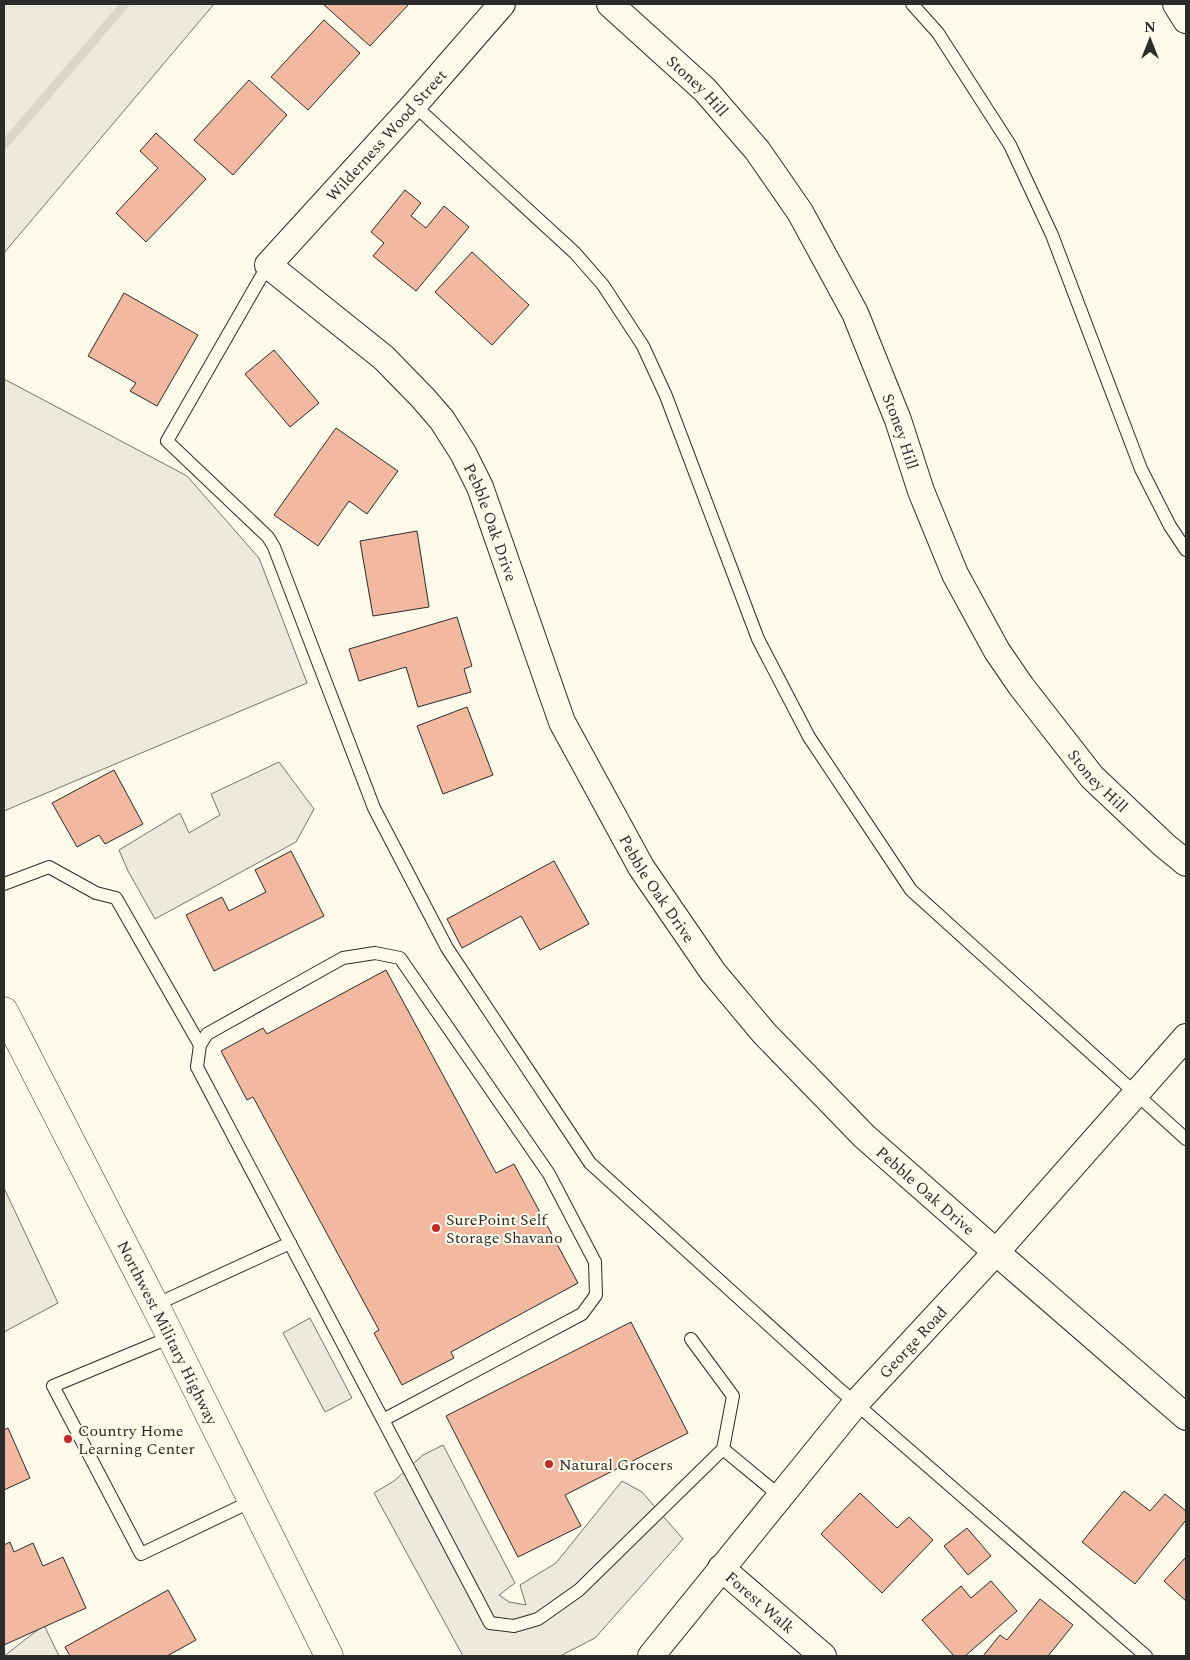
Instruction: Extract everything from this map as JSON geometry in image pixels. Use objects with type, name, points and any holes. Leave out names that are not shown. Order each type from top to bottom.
[{"type":"main road","name":"Northwest Military Highway","points":[[5,1016],[171,1337],[329,1656]]},
{"type":"street","name":"Wilderness Wood Street","points":[[268,264],[414,105],[502,4]]},
{"type":"street","name":"Stoney Hill","points":[[610,4],[706,90],[757,150],[800,212],[855,314],[898,420],[921,491],[955,574],[997,651],[1021,686],[1092,777],[1164,845],[1186,863]]},
{"type":"street","points":[[1176,4],[1186,20]]},
{"type":"street","name":"Pebble Oak Drive","points":[[268,264],[384,358],[442,420],[463,452],[480,487],[562,722],[641,867],[713,972],[764,1033],[864,1136],[1186,1417]]},
{"type":"street","name":"George Road","points":[[650,1656],[856,1403],[996,1252],[1186,1037]]},
{"type":"street","name":"Forest Walk","points":[[721,1568],[824,1656]]},
{"type":"lane","points":[[912,4],[938,33],[1010,145],[1052,234],[1141,470],[1170,526],[1186,550]]},
{"type":"lane","points":[[414,105],[575,253],[603,285],[643,346],[666,396],[758,638],[809,737],[911,890],[1186,1139]]},
{"type":"lane","points":[[268,264],[167,441],[268,537],[274,548],[374,808],[447,948],[590,1163],[856,1403],[1146,1656]]},
{"type":"lane","points":[[4,884],[49,867],[96,893],[116,898],[200,1045]]},
{"type":"lane","points":[[383,1420],[582,1314],[596,1295],[594,1262],[549,1174],[400,958],[375,953],[342,958],[208,1034],[200,1045],[197,1067],[290,1243],[383,1420],[490,1623],[514,1626],[538,1619],[579,1590],[723,1449],[734,1396],[691,1338]]},
{"type":"lane","points":[[154,1305],[290,1243]]},
{"type":"lane","points":[[171,1337],[53,1386],[141,1554],[252,1501]]},
{"type":"lane","points":[[723,1449],[780,1496]]},
{"type":"shaded area","points":[[4,4],[214,4],[4,253]]},
{"type":"shaded area","points":[[4,379],[187,476],[259,558],[307,683],[4,811]]},
{"type":"shaded area","points":[[279,762],[314,809],[296,842],[155,919],[128,871],[119,850],[180,813],[189,833],[220,815],[211,794]]},
{"type":"shaded area","points":[[4,1188],[58,1303],[4,1332]]},
{"type":"shaded area","points":[[310,1318],[352,1398],[325,1412],[283,1333]]},
{"type":"shaded area","points":[[443,1445],[515,1583],[499,1595],[509,1602],[526,1605],[520,1585],[556,1563],[622,1481],[642,1492],[683,1539],[595,1638],[560,1656],[463,1656],[374,1493],[394,1481],[423,1455]]},
{"type":"shaded area","points":[[44,1625],[59,1656],[4,1656]]},
{"type":"building","points":[[323,4],[409,4],[370,46]]},
{"type":"building","points":[[324,20],[360,53],[308,110],[271,77]]},
{"type":"building","points":[[249,80],[287,115],[233,175],[194,140]]},
{"type":"building","points":[[156,133],[206,179],[146,242],[116,213],[158,168],[140,151]]},
{"type":"building","points":[[405,190],[421,203],[411,216],[426,228],[444,206],[469,227],[416,291],[373,256],[384,243],[371,232]]},
{"type":"building","points":[[472,252],[529,305],[492,345],[435,292]]},
{"type":"building","points":[[124,293],[198,335],[157,406],[130,391],[136,383],[88,356]]},
{"type":"building","points":[[274,350],[319,403],[290,427],[245,374]]},
{"type":"building","points":[[336,428],[398,471],[367,514],[349,501],[318,546],[274,515]]},
{"type":"building","points":[[417,531],[429,607],[373,616],[360,541]]},
{"type":"building","points":[[457,617],[472,666],[464,669],[471,692],[418,707],[406,667],[359,681],[349,649]]},
{"type":"building","points":[[467,707],[493,775],[443,794],[417,726]]},
{"type":"building","points":[[114,770],[143,824],[105,844],[99,835],[77,847],[52,803]]},
{"type":"building","points":[[291,851],[324,916],[214,971],[186,915],[222,897],[229,911],[266,892],[255,870]]},
{"type":"building","points":[[554,861],[589,924],[540,950],[521,916],[462,948],[447,919]]},
{"type":"building","name":"SurePoint Self Storage Shavano","points":[[386,970],[496,1173],[514,1164],[578,1283],[451,1352],[454,1358],[402,1385],[374,1333],[379,1330],[253,1097],[247,1100],[221,1051],[263,1028],[267,1034]]},
{"type":"building","name":"Natural Grocers","points":[[631,1322],[688,1433],[565,1495],[581,1526],[518,1557],[446,1416]]},
{"type":"building","points":[[8,1428],[30,1478],[4,1490],[4,1430]]},
{"type":"building","points":[[1124,1491],[1150,1511],[1165,1494],[1186,1511],[1186,1520],[1135,1584],[1082,1542]]},
{"type":"building","points":[[860,1493],[897,1528],[909,1517],[933,1540],[882,1593],[821,1534]]},
{"type":"building","points":[[967,1528],[991,1556],[968,1575],[944,1546]]},
{"type":"building","points":[[10,1542],[14,1552],[33,1543],[43,1566],[63,1557],[86,1608],[4,1645],[4,1545]]},
{"type":"building","points":[[1186,1557],[1186,1601],[1164,1581]]},
{"type":"building","points":[[991,1581],[1017,1611],[965,1656],[954,1656],[922,1620],[961,1586],[971,1598]]},
{"type":"building","points":[[168,1590],[196,1640],[167,1656],[70,1656],[65,1647]]},
{"type":"building","points":[[1040,1599],[1073,1625],[1048,1656],[983,1656],[1000,1635],[1007,1640]]},
{"type":"waterway","points":[[4,145],[125,4]]},
{"type":"place","name":"SurePoint Self Storage Shavano","points":[[436,1228]]},
{"type":"place","name":"Country Home Learning Center","points":[[68,1439]]},
{"type":"place","name":"Natural Grocers","points":[[549,1464]]}]
